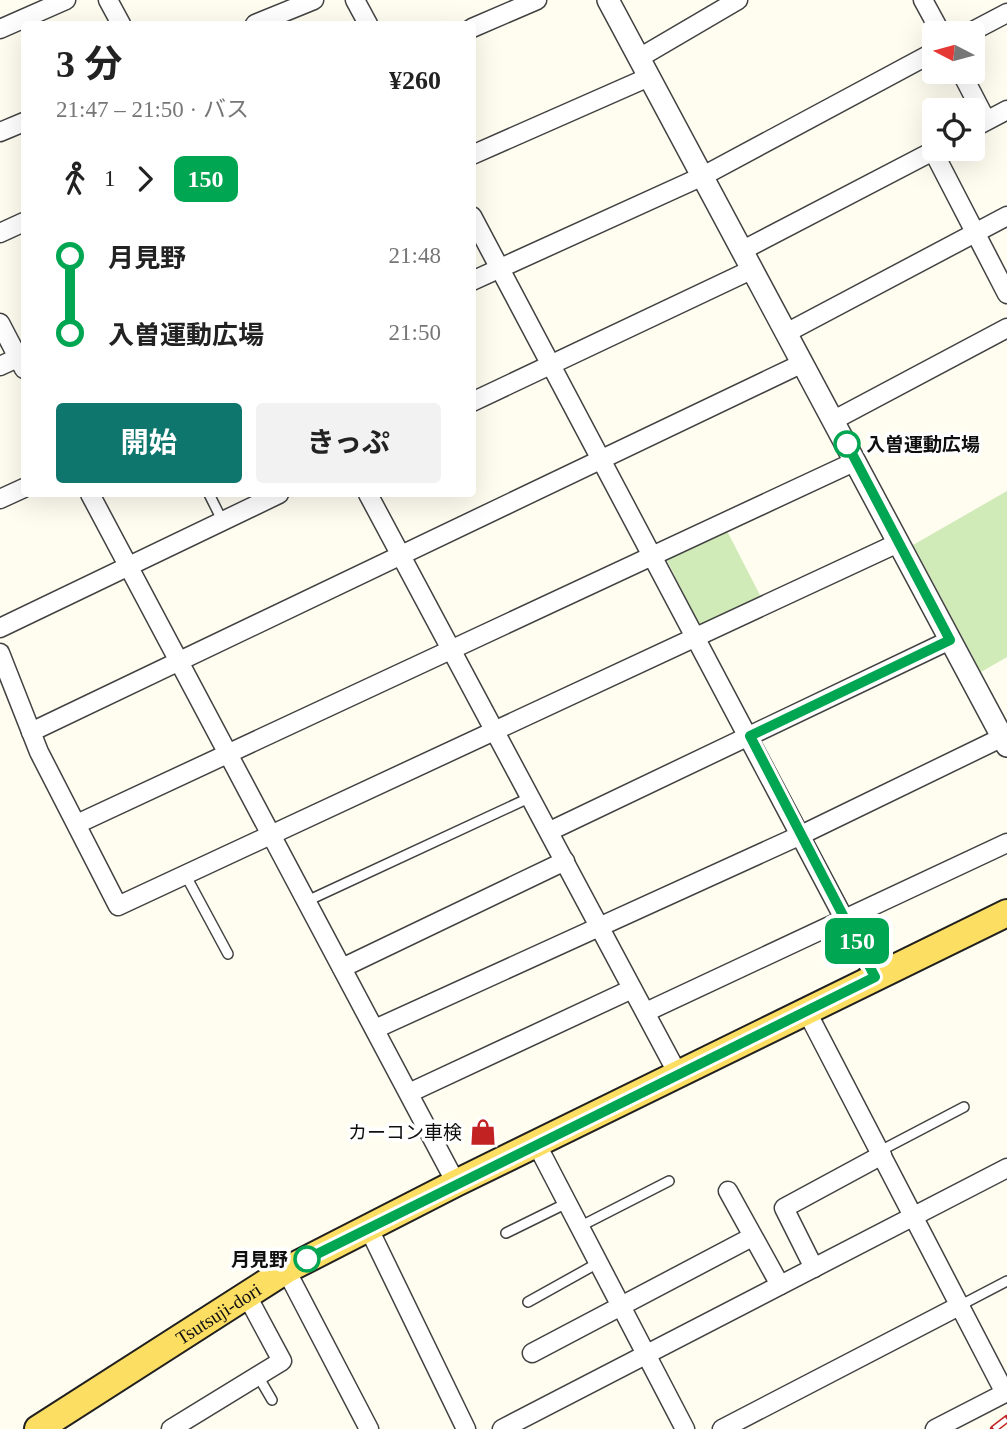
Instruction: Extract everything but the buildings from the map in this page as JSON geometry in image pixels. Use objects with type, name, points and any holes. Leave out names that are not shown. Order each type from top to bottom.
[{"type":"main road","name":"Tsutsuji-dori","points":[[38,1429],[286,1270],[456,1183],[1007,913]]},
{"type":"street","points":[[0,29],[66,0]]},
{"type":"street","points":[[108,0],[119,21]]},
{"type":"street","points":[[262,21],[314,0]]},
{"type":"street","points":[[355,0],[366,21]]},
{"type":"street","points":[[476,26],[537,0]]},
{"type":"street","points":[[375,1029],[1005,739],[608,0]]},
{"type":"street","points":[[639,58],[738,0]]},
{"type":"street","points":[[923,0],[934,21]]},
{"type":"street","points":[[985,25],[1007,13]]},
{"type":"street","points":[[476,279],[702,176],[922,58]]},
{"type":"street","points":[[476,153],[649,77]]},
{"type":"street","points":[[985,121],[1007,110]]},
{"type":"street","points":[[0,132],[21,123]]},
{"type":"street","points":[[476,400],[549,366],[748,259],[922,158]]},
{"type":"street","points":[[940,161],[1007,294]]},
{"type":"street","points":[[788,332],[1007,216]]},
{"type":"street","points":[[0,233],[21,223]]},
{"type":"street","points":[[476,223],[651,557],[750,736],[875,977]]},
{"type":"street","points":[[0,323],[21,359]]},
{"type":"street","points":[[834,419],[1007,328]]},
{"type":"street","points":[[0,366],[21,361]]},
{"type":"street","points":[[31,732],[803,363]]},
{"type":"street","points":[[77,824],[856,461]]},
{"type":"street","points":[[0,499],[21,489]]},
{"type":"street","points":[[92,497],[456,1183]]},
{"type":"street","points":[[0,628],[272,497]]},
{"type":"street","points":[[371,497],[679,1076]]},
{"type":"street","points":[[0,653],[31,732],[118,906],[898,543]]},
{"type":"street","points":[[550,831],[950,640]]},
{"type":"street","points":[[646,1012],[1007,843]]},
{"type":"street","points":[[342,968],[565,862]]},
{"type":"street","points":[[408,1093],[632,989]]},
{"type":"street","points":[[807,1013],[1006,1393],[935,1429]]},
{"type":"street","points":[[537,1143],[685,1429]]},
{"type":"street","points":[[814,1268],[784,1208],[881,1153]]},
{"type":"street","points":[[502,1429],[1007,1168]]},
{"type":"street","points":[[728,1191],[780,1285]]},
{"type":"street","points":[[368,1227],[466,1429]]},
{"type":"street","points":[[532,1353],[621,1309],[752,1237]]},
{"type":"street","points":[[286,1270],[369,1429]]},
{"type":"street","points":[[171,1429],[282,1361],[246,1294]]},
{"type":"street","points":[[722,1429],[961,1305]]},
{"type":"lane","points":[[210,497],[222,520]]},
{"type":"lane","points":[[307,901],[532,797]]},
{"type":"lane","points":[[186,876],[228,954]]},
{"type":"lane","points":[[881,1153],[964,1107]]},
{"type":"lane","points":[[579,1227],[669,1181]]},
{"type":"lane","points":[[506,1233],[567,1203]]},
{"type":"lane","points":[[528,1302],[598,1263]]},
{"type":"lane","points":[[961,1305],[1007,1281]]},
{"type":"lane","points":[[258,1376],[272,1400]]},
{"type":"green space","points":[[1007,491],[1007,657],[981,672],[913,545]]},
{"type":"green space","points":[[726,529],[762,599],[703,625],[697,622],[665,556]]},
{"type":"railway","points":[[994,1429],[1007,1419]]},
{"type":"bus line","name":"150","points":[[307,1259],[875,977],[750,736],[950,640],[847,444]]},
{"type":"place","name":"入曽運動広場","points":[[847,444]]},
{"type":"place","name":"カーコン車検","points":[[483,1132]]},
{"type":"place","name":"月見野","points":[[307,1259]]}]
